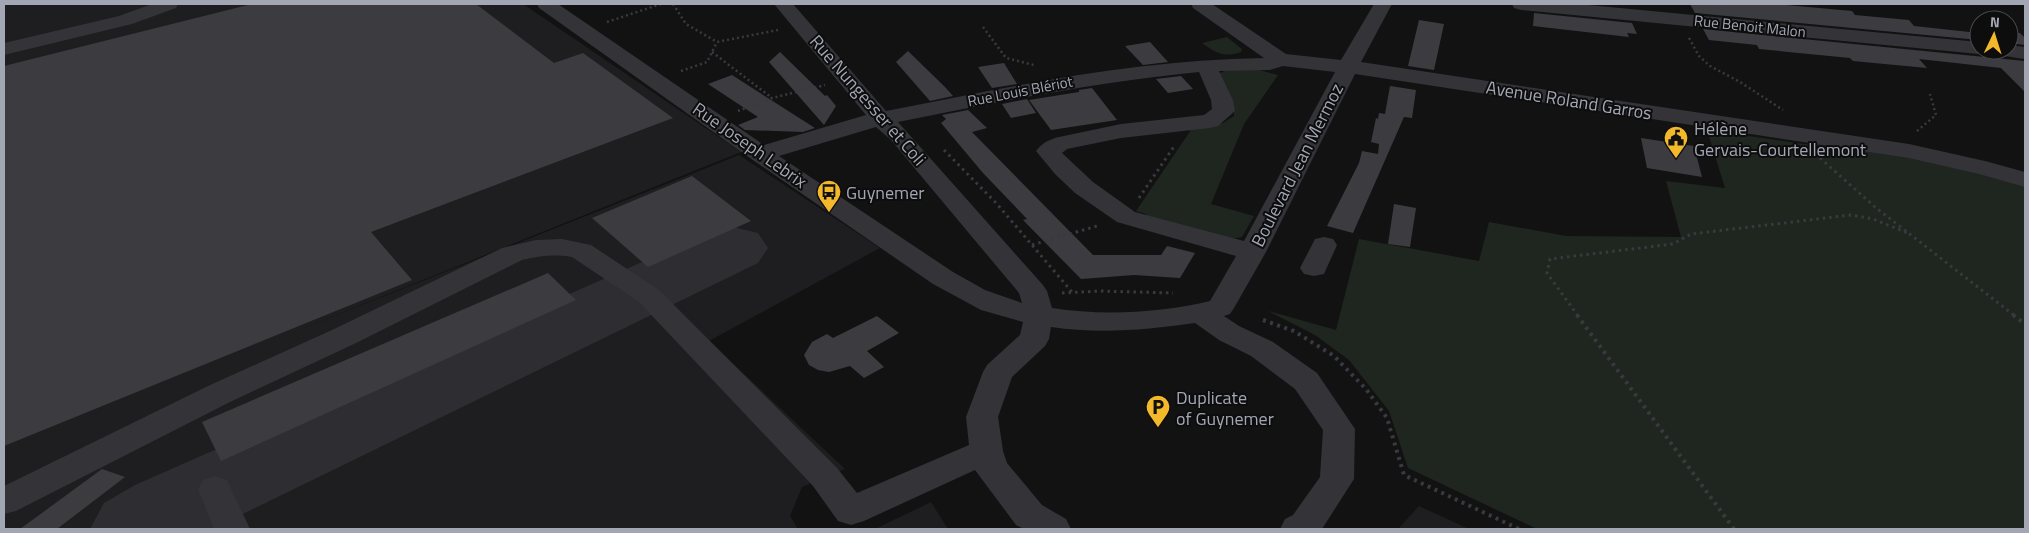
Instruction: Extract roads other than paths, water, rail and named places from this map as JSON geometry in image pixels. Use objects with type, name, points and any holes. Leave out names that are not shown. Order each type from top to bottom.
[{"type":"street","points":[[4,35],[84,16],[158,4]]},
{"type":"street","points":[[4,49],[125,20],[169,4]]},
{"type":"street","name":"Rue Joseph Lebrix","points":[[546,4],[831,203],[975,297],[1004,309],[1039,316],[1128,320],[1168,318],[1200,313]]},
{"type":"street","name":"Rue Nungesser et Coli","points":[[783,4],[881,119],[894,130],[1033,291],[1039,316]]},
{"type":"street","points":[[1200,4],[1281,60]]},
{"type":"street","name":"Boulevard Jean Mermoz","points":[[1200,313],[1220,308],[1252,252],[1348,67],[1384,4]]},
{"type":"street","name":"Rue Benoit Malon","points":[[1521,4],[1969,47]]},
{"type":"street","name":"Rue Louis Blériot","points":[[763,154],[881,119],[995,95],[1085,79],[1206,65],[1270,64],[1281,60]]},
{"type":"street","name":"Avenue Roland Garros","points":[[1281,60],[1348,67],[1909,151],[1985,168],[2025,180]]},
{"type":"street","points":[[1206,65],[1222,100],[1224,111],[1210,121],[1121,131],[1058,144],[1048,151],[1056,162],[1112,210],[1126,217],[1252,252]]},
{"type":"street","points":[[1652,112],[1657,136]]},
{"type":"street","points":[[4,501],[219,394],[343,337],[512,254],[536,248],[562,247],[581,251],[649,296],[825,477],[851,511],[986,451]]},
{"type":"street","points":[[1200,313],[1229,332],[1262,349],[1306,381],[1338,429],[1337,479],[1306,525],[1298,529]]},
{"type":"street","points":[[1039,316],[1034,339],[998,372],[982,417],[986,451],[991,468],[1029,516],[1054,529]]},
{"type":"street","points":[[215,489],[232,529]]},
{"type":"place","name":"Hélène Gervais-Courtellemont","points":[[1676,159]]},
{"type":"place","name":"Guynemer","points":[[829,213]]},
{"type":"place","name":"Duplicate of Guynemer","points":[[1158,428]]}]
